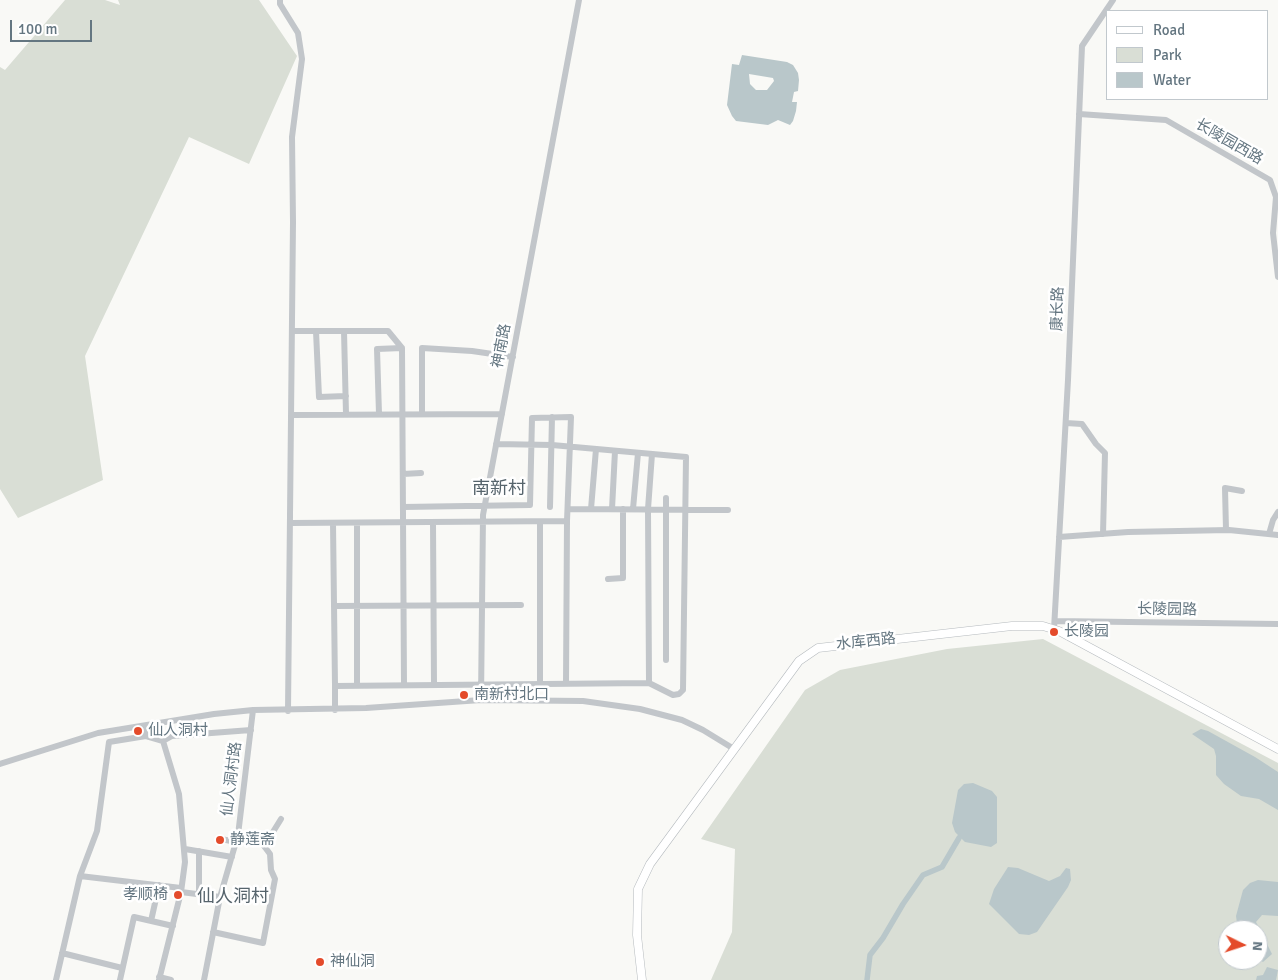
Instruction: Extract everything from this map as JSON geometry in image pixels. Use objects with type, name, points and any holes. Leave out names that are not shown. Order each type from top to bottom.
[{"type":"main road","name":"水库西路","points":[[642,980],[637,935],[638,889],[650,864],[799,661],[818,648],[1027,625],[1054,625],[1278,749]]},
{"type":"street","points":[[280,0],[280,4],[298,33],[302,59],[292,137],[292,414],[288,711]]},
{"type":"street","name":"神南路","points":[[481,700],[482,522],[580,0]]},
{"type":"street","name":"康长路","points":[[1054,625],[1066,423],[1082,46],[1106,12]]},
{"type":"street","name":"长陵园西路","points":[[1079,114],[1166,120],[1270,180],[1276,196],[1273,233],[1278,277]]},
{"type":"street","points":[[292,331],[388,331],[402,348],[404,685]]},
{"type":"street","points":[[316,331],[319,397],[346,396]]},
{"type":"street","points":[[344,331],[346,414]]},
{"type":"street","points":[[379,414],[376,349],[402,348]]},
{"type":"street","points":[[422,414],[422,348],[472,351],[513,358]]},
{"type":"street","points":[[292,414],[502,414]]},
{"type":"street","points":[[550,507],[552,417]]},
{"type":"street","points":[[403,506],[530,504],[532,418],[571,417],[567,521],[566,684]]},
{"type":"street","points":[[1066,423],[1082,424],[1105,453],[1103,534]]},
{"type":"street","points":[[335,686],[649,683],[673,695],[679,694],[683,690],[686,457],[552,445],[496,444]]},
{"type":"street","points":[[591,509],[596,449]]},
{"type":"street","points":[[612,509],[615,451]]},
{"type":"street","points":[[633,509],[638,453]]},
{"type":"street","points":[[649,683],[648,509],[652,454]]},
{"type":"street","points":[[402,474],[420,473]]},
{"type":"street","points":[[1226,530],[1225,488],[1242,491]]},
{"type":"street","points":[[666,498],[666,660]]},
{"type":"street","points":[[568,509],[728,510]]},
{"type":"street","points":[[608,579],[623,578],[623,509]]},
{"type":"street","points":[[1269,534],[1273,520],[1278,512]]},
{"type":"street","points":[[291,523],[567,521]]},
{"type":"street","points":[[357,522],[357,686]]},
{"type":"street","points":[[433,522],[434,685]]},
{"type":"street","points":[[540,522],[540,684]]},
{"type":"street","points":[[333,523],[335,710]]},
{"type":"street","points":[[1059,538],[1103,534],[1226,530],[1278,535]]},
{"type":"street","points":[[334,606],[520,605]]},
{"type":"street","name":"长陵园路","points":[[1054,625],[1278,624]]},
{"type":"street","points":[[0,764],[98,733],[253,710],[335,710],[481,700],[583,701],[640,709],[682,720],[704,730],[734,748]]},
{"type":"street","name":"仙人洞村路","points":[[204,980],[220,897],[237,838],[253,710]]},
{"type":"street","points":[[144,726],[146,736]]},
{"type":"street","points":[[56,980],[80,876],[97,831],[110,742],[146,736],[163,741],[172,736],[251,730]]},
{"type":"street","points":[[163,741],[179,794],[185,849],[181,890],[159,979],[171,980]]},
{"type":"street","points":[[221,840],[237,838],[263,840],[271,837],[281,820]]},
{"type":"street","points":[[213,932],[263,943],[275,879],[271,870],[270,854],[264,846],[263,840]]},
{"type":"street","points":[[185,849],[232,857]]},
{"type":"street","points":[[199,851],[199,894]]},
{"type":"street","points":[[80,876],[159,885],[220,897]]},
{"type":"street","points":[[150,921],[159,885]]},
{"type":"street","points":[[120,980],[134,917],[173,926]]},
{"type":"street","points":[[62,953],[122,968]]},
{"type":"green space","points":[[65,0],[105,0],[120,5],[118,0],[259,0],[297,56],[249,164],[189,137],[85,356],[103,480],[18,518],[0,489],[0,67],[5,70]]},
{"type":"green space","points":[[1043,639],[1278,763],[1278,980],[711,980],[732,932],[735,849],[701,839],[805,690],[840,670],[947,649]]},
{"type":"water","points":[[742,55],[787,62],[793,65],[798,73],[799,80],[798,91],[794,92],[792,102],[797,102],[796,111],[790,125],[778,120],[768,125],[736,121],[727,105],[732,64],[739,65]],"holes":[[[749,74],[773,78],[774,81],[767,90],[756,90],[750,84]]]},
{"type":"water","points":[[1201,729],[1255,757],[1278,772],[1278,810],[1259,799],[1241,796],[1224,784],[1216,775],[1214,749],[1192,734]]},
{"type":"water","points":[[973,783],[992,791],[997,797],[997,843],[991,847],[965,842],[955,832],[952,823],[958,790],[964,784]]},
{"type":"water","points":[[1008,867],[1018,868],[1049,881],[1060,876],[1066,868],[1070,869],[1071,880],[1068,887],[1037,932],[1029,935],[1019,934],[989,904],[994,889]]},
{"type":"water","points":[[1258,880],[1278,882],[1278,916],[1262,915],[1258,920],[1237,920],[1243,890],[1250,883]]},
{"type":"water","points":[[1268,946],[1272,954],[1268,958]]},
{"type":"water","points":[[1268,967],[1278,970],[1276,980],[1256,980],[1257,976],[1263,975]]},
{"type":"waterway","points":[[867,980],[870,955],[883,938],[903,904],[923,875],[942,867],[959,838]]},
{"type":"place","name":"长陵园","points":[[1054,632]]},
{"type":"place","name":"南新村北口","points":[[464,695]]},
{"type":"place","name":"仙人洞村","points":[[138,731]]},
{"type":"place","name":"静莲斋","points":[[220,840]]},
{"type":"place","name":"孝顺椅","points":[[178,895]]},
{"type":"place","name":"神仙洞","points":[[320,962]]},
{"type":"district","name":"南新村","points":[[499,489]]},
{"type":"district","name":"仙人洞村","points":[[233,897]]}]
